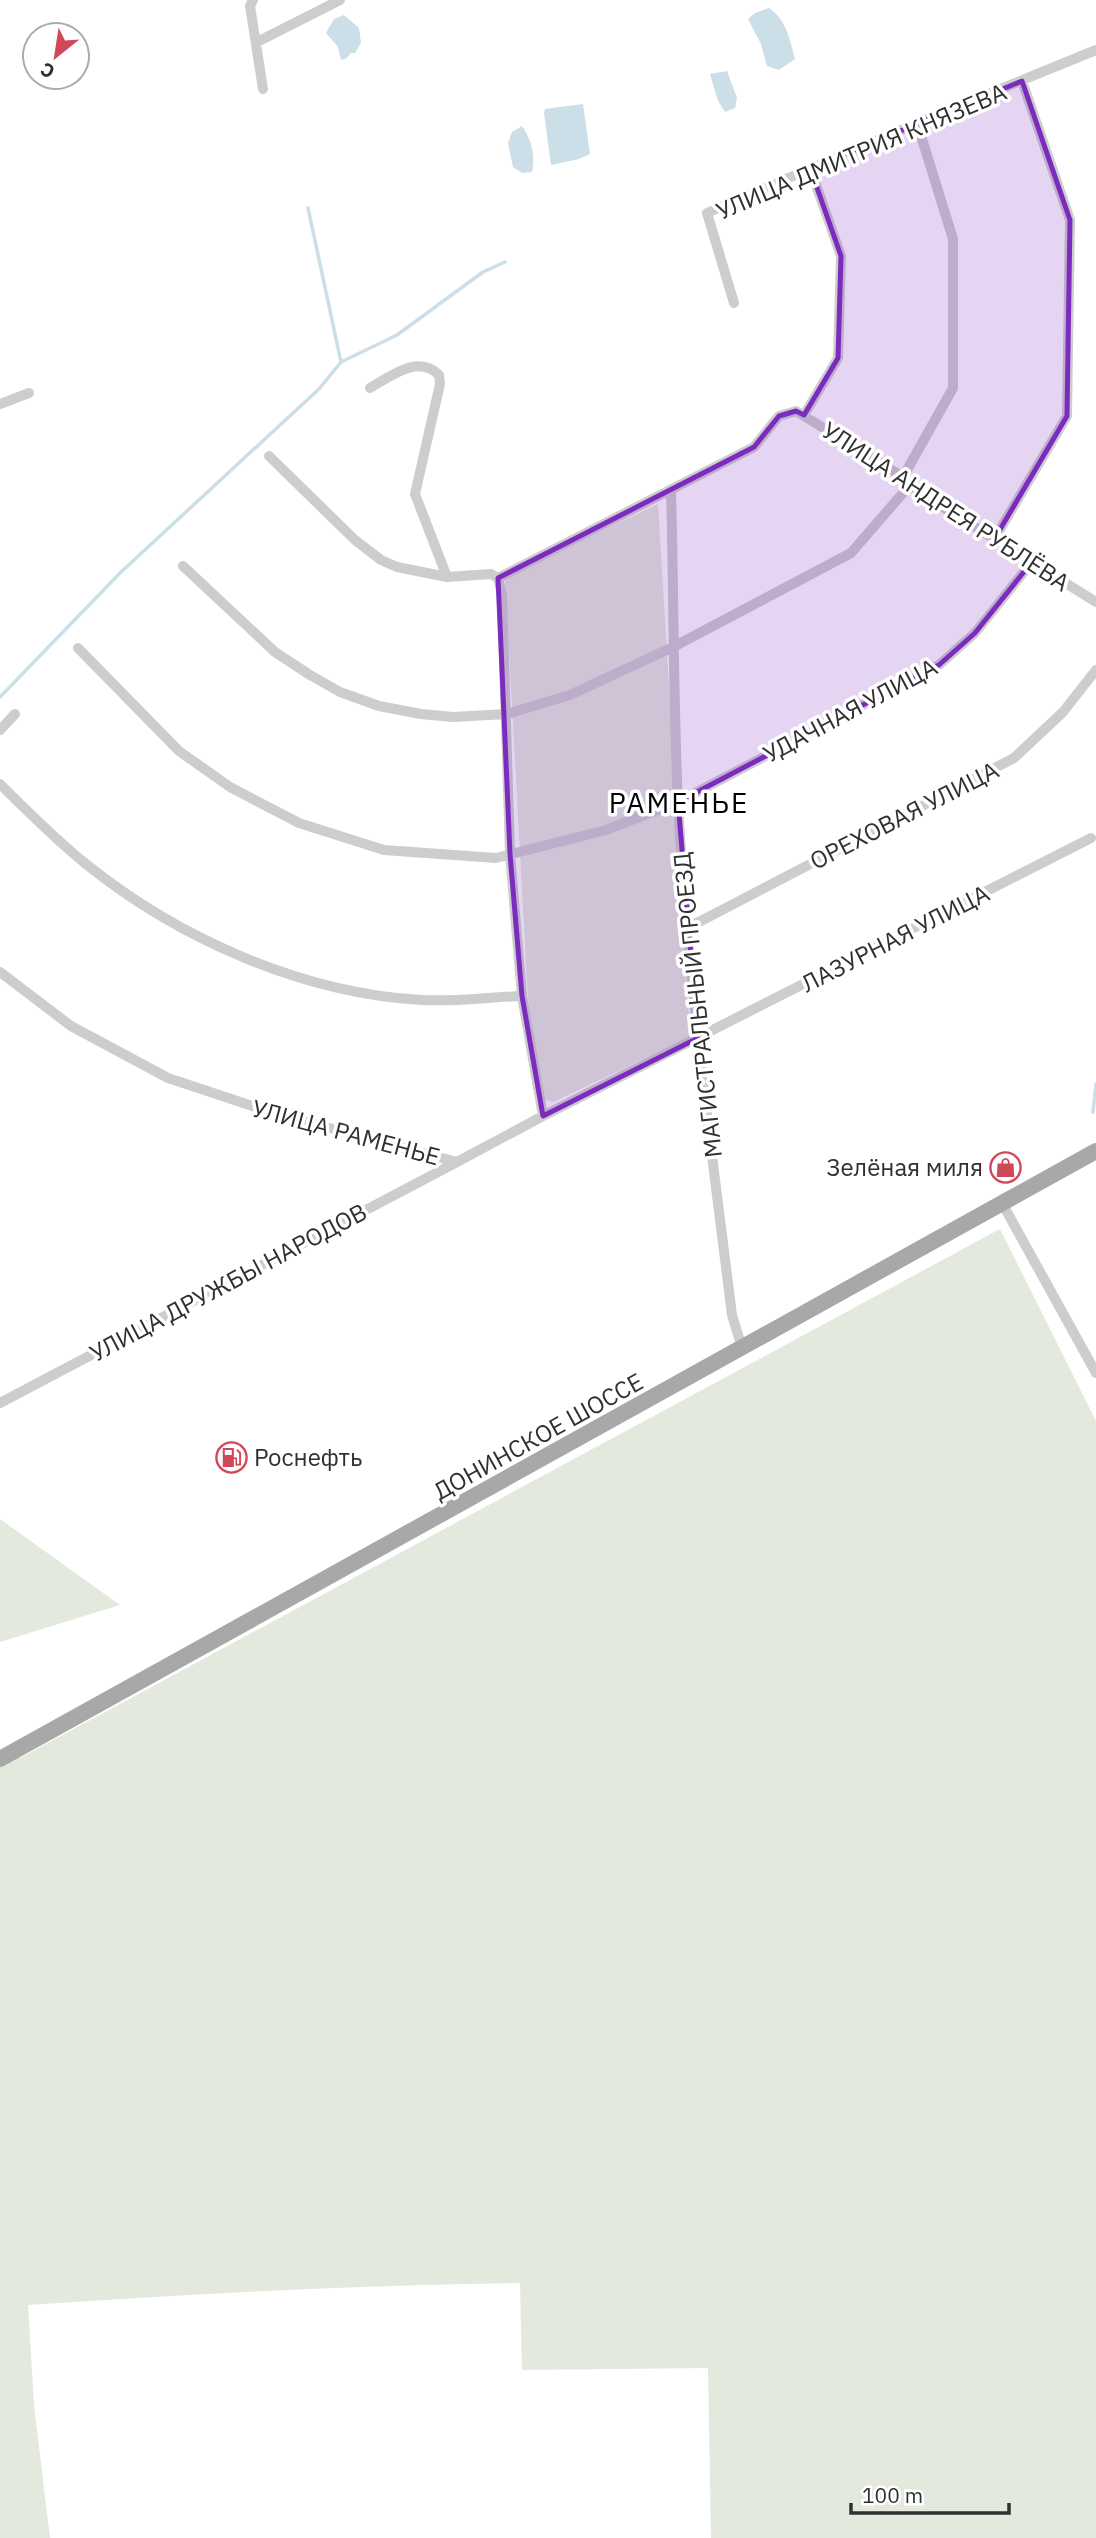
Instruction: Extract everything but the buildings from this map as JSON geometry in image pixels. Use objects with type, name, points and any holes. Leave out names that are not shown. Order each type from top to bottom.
[{"type":"main road","name":"ДОНИНСКОЕ ШОССЕ","points":[[0,1759],[1096,1150]]},
{"type":"street","points":[[253,0],[250,6],[263,89]]},
{"type":"street","points":[[261,40],[340,0]]},
{"type":"street","name":"УЛИЦА ДМИТРИЯ КНЯЗЕВА","points":[[734,303],[707,213],[1096,50]]},
{"type":"street","points":[[995,538],[1067,416],[1070,220],[1022,81]]},
{"type":"street","points":[[183,566],[275,652],[340,692],[379,706],[453,717],[506,714],[570,695],[675,646],[851,553],[906,481],[953,388],[953,239],[917,123]]},
{"type":"street","points":[[498,578],[754,447],[779,416],[800,413],[838,358],[841,256],[810,168]]},
{"type":"street","points":[[370,388],[414,366],[427,367],[439,375],[440,384],[415,494],[447,577]]},
{"type":"street","points":[[0,404],[29,393]]},
{"type":"street","name":"УЛИЦА АНДРЕЯ РУБЛЁВА","points":[[800,413],[1031,563],[1095,598]]},
{"type":"street","points":[[269,456],[371,554],[397,567],[447,577],[492,574],[498,578],[502,595],[510,854],[522,996],[543,1116]]},
{"type":"street","name":"МАГИСТРАЛЬНЫЙ ПРОЕЗД","points":[[671,490],[678,802],[687,926],[732,1315],[742,1348]]},
{"type":"street","name":"УДАЧНАЯ УЛИЦА","points":[[78,648],[179,751],[230,787],[299,823],[383,850],[496,858],[606,830],[678,802],[939,665],[975,633],[1031,563]]},
{"type":"street","name":"ОРЕХОВАЯ УЛИЦА","points":[[687,926],[1014,758],[1063,712],[1096,670]]},
{"type":"street","points":[[0,730],[15,714]]},
{"type":"street","points":[[0,784],[86,863],[142,904],[221,949],[273,969],[356,992],[422,1000],[522,996]]},
{"type":"street","name":"ЛАЗУРНАЯ УЛИЦА","points":[[698,1038],[1091,838]]},
{"type":"street","name":"УЛИЦА РАМЕНЬЕ","points":[[0,972],[71,1026],[168,1078],[273,1113],[457,1162],[698,1038]]},
{"type":"street","name":"УЛИЦА ДРУЖБЫ НАРОДОВ","points":[[0,1403],[457,1162]]},
{"type":"street","points":[[1002,1203],[1096,1373]]},
{"type":"highlighted area","points":[[1022,81],[1070,220],[1067,416],[995,538],[1031,563],[975,633],[939,665],[678,802],[698,1038],[543,1116],[522,996],[510,854],[498,578],[754,447],[779,416],[796,411],[804,415],[838,358],[841,256],[810,168]]},
{"type":"shaded area","points":[[769,8],[780,18],[795,59],[779,70],[767,66],[761,44],[748,19]]},
{"type":"shaded area","points":[[344,15],[359,28],[361,43],[355,53],[341,60],[338,47],[326,33],[334,19]]},
{"type":"shaded area","points":[[727,71],[737,98],[735,108],[725,112],[718,101],[710,74]]},
{"type":"shaded area","points":[[583,104],[590,154],[551,165],[545,109]]},
{"type":"shaded area","points":[[522,126],[532,148],[532,172],[522,173],[513,167],[508,143],[512,132]]},
{"type":"shaded area","points":[[658,504],[690,1037],[553,1102],[543,1099],[528,999],[505,577]]},
{"type":"shaded area","points":[[1000,1229],[1096,1421],[1096,2538],[711,2538],[708,2368],[522,2370],[520,2283],[274,2291],[28,2305],[34,2405],[50,2538],[0,2538],[0,1750],[20,1758]]},
{"type":"shaded area","points":[[0,1519],[120,1605],[0,1642]]},
{"type":"waterway","points":[[0,697],[121,572],[319,389],[341,362],[308,208]]},
{"type":"waterway","points":[[341,362],[397,335],[483,272],[505,262]]},
{"type":"waterway","points":[[1093,1112],[1096,1084]]},
{"type":"place","name":"Зелёная миля","points":[[1006,1167]]},
{"type":"place","name":"Роснефть","points":[[231,1457]]},
{"type":"district","name":"РАМЕНЬЕ","points":[[679,802]]}]
